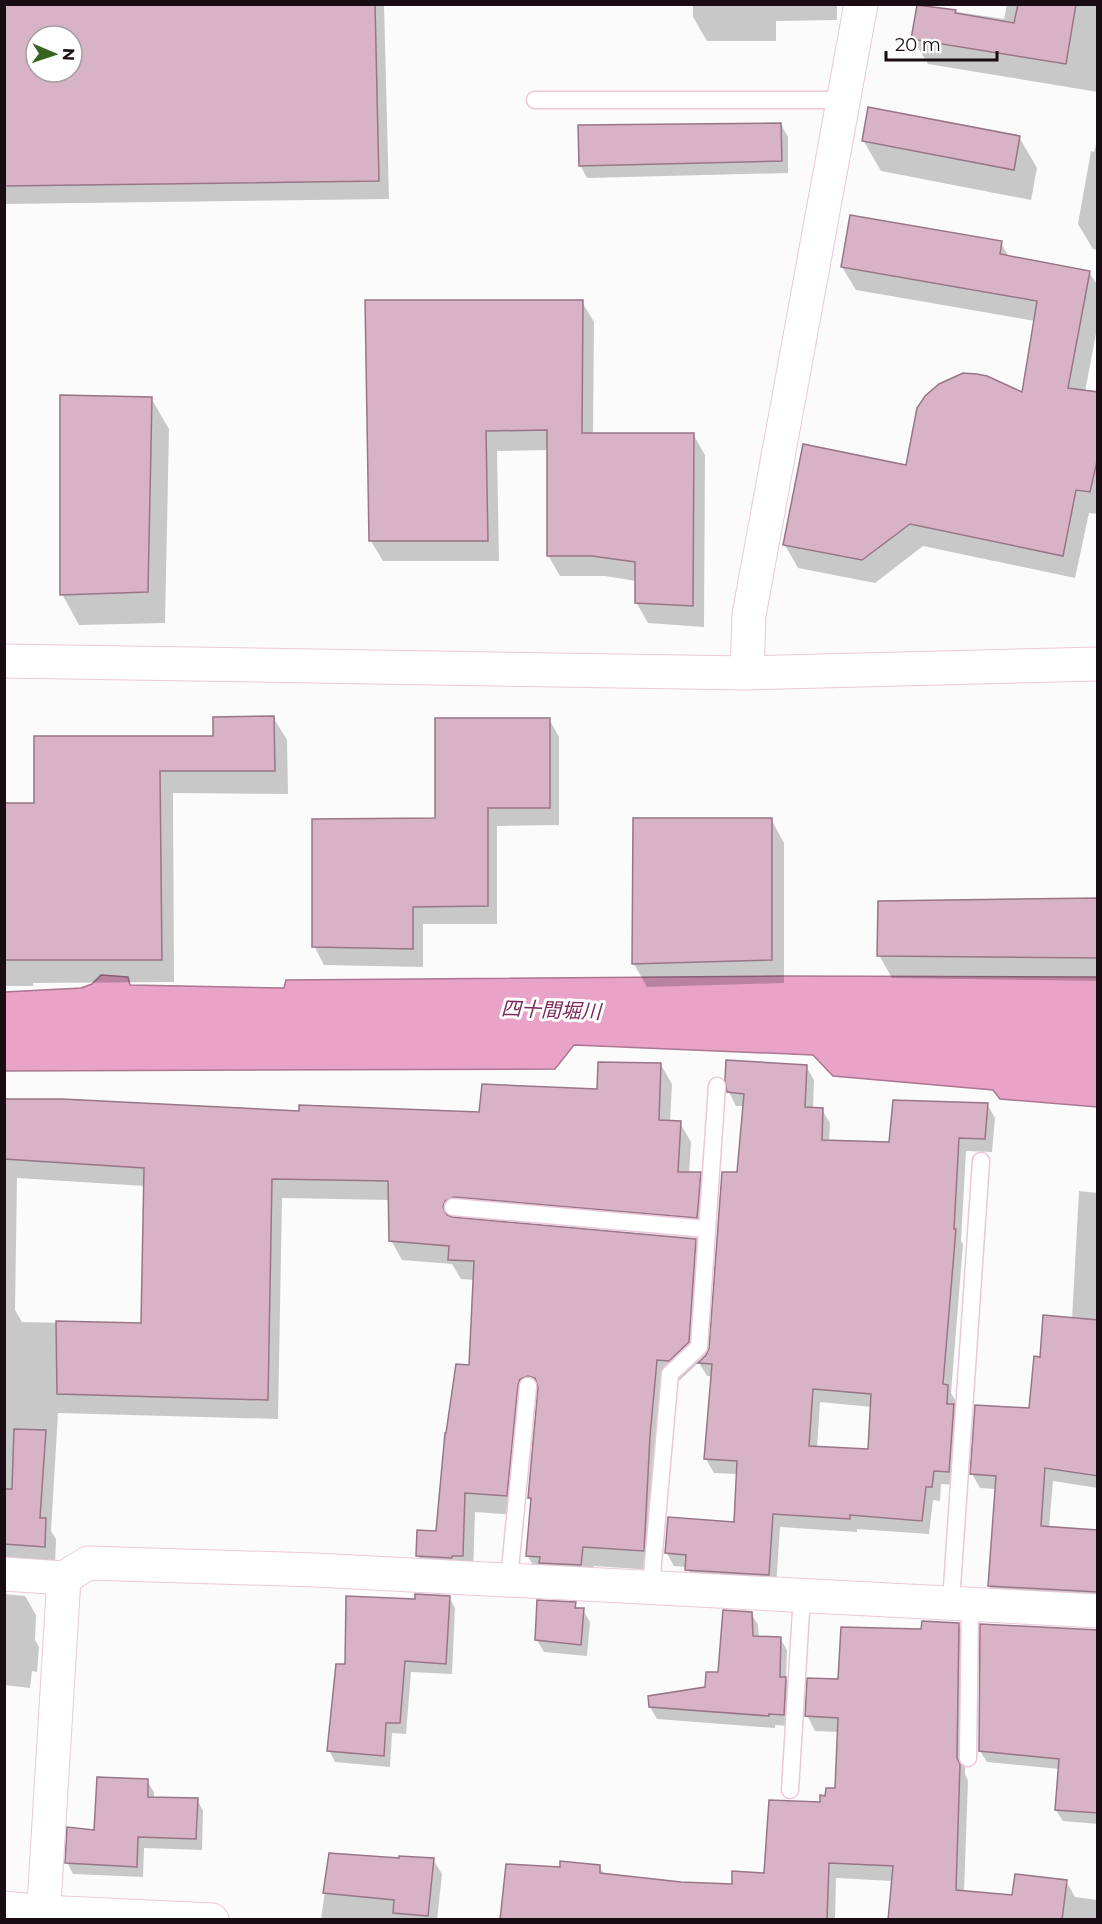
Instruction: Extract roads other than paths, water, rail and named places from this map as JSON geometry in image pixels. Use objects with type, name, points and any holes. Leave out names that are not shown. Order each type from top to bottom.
[{"type":"street","points":[[747,673],[750,615],[861,4]]},
{"type":"street","points":[[4,661],[747,673],[1098,664]]},
{"type":"street","points":[[4,1574],[64,1578],[88,1563],[316,1570],[1098,1611]]},
{"type":"street","points":[[42,1916],[64,1578]]},
{"type":"street","points":[[4,1908],[42,1916],[212,1920]]},
{"type":"lane","points":[[535,100],[844,100]]},
{"type":"lane","points":[[651,1586],[670,1374],[699,1347],[717,1086]]},
{"type":"lane","points":[[968,1758],[960,1603],[981,1161]]},
{"type":"lane","points":[[453,1207],[707,1229]]},
{"type":"lane","points":[[509,1579],[528,1386]]},
{"type":"lane","points":[[790,1791],[802,1595]]},
{"type":"water","name":"四十間堀川","points":[[101,975],[128,977],[130,985],[284,988],[286,980],[784,976],[1097,977],[1097,1107],[1000,1099],[993,1090],[833,1076],[813,1055],[574,1045],[555,1069],[5,1071],[5,992],[81,988],[92,984]]}]
